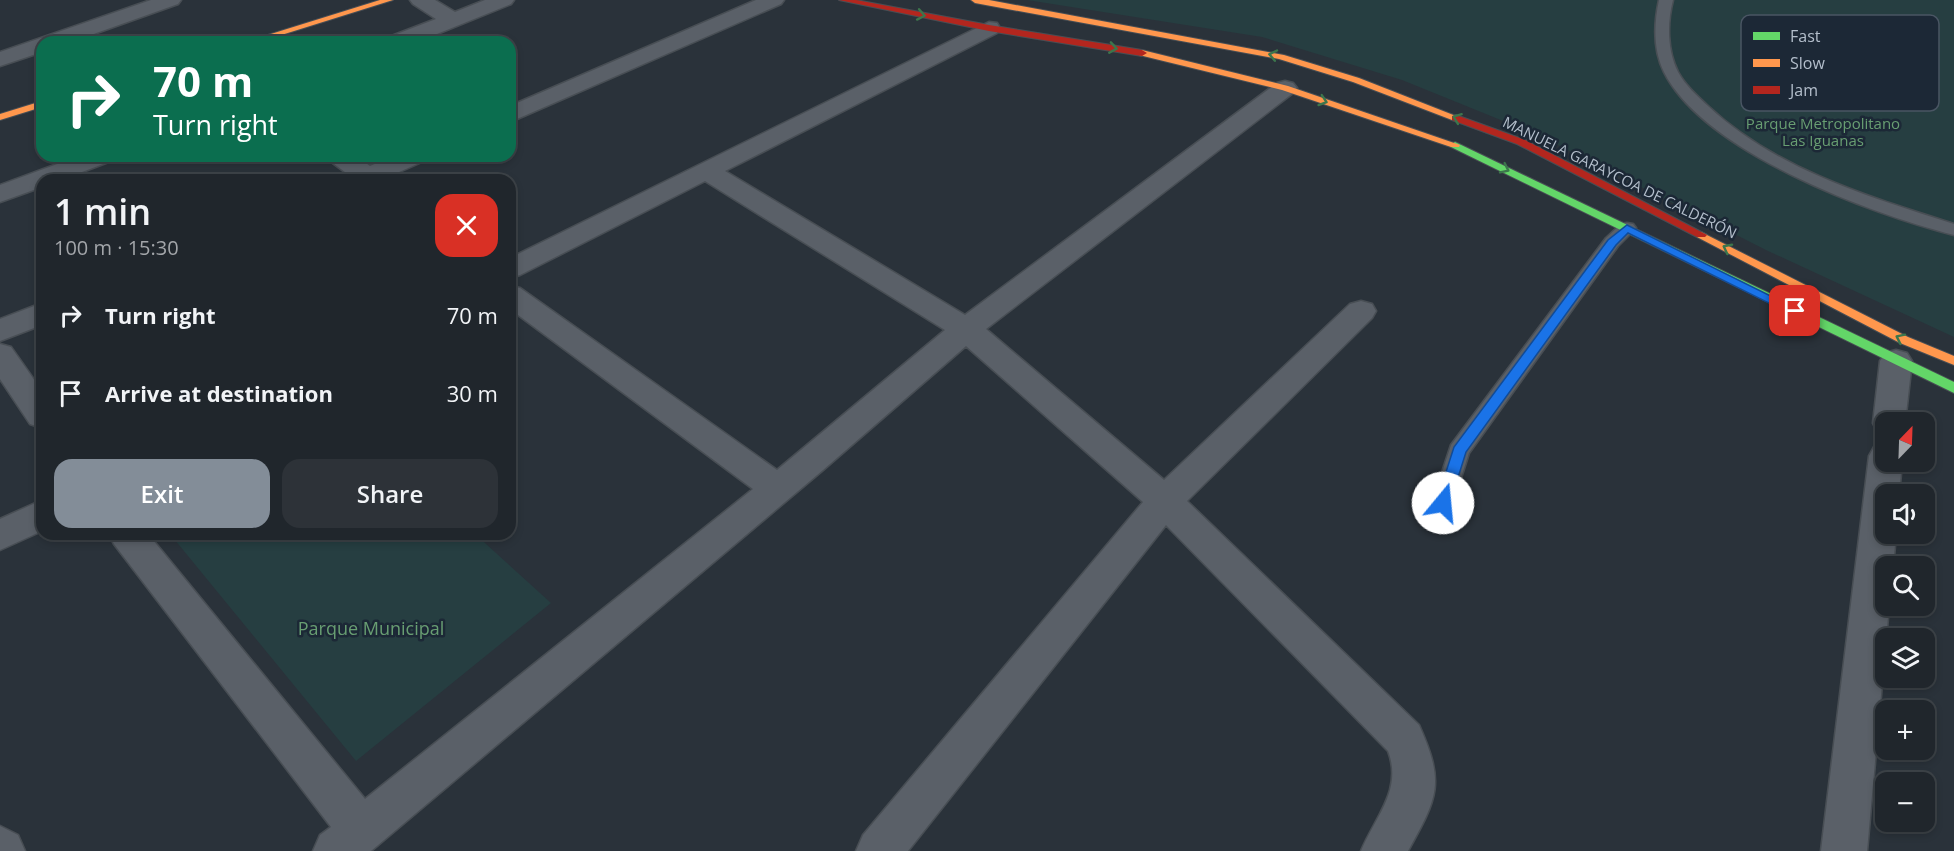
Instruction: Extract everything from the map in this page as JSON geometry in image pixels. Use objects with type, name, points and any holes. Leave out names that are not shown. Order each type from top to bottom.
[{"type":"street","points":[[67,36],[171,0]]},
{"type":"street","points":[[269,36],[389,0]]},
{"type":"street","points":[[420,0],[453,20]]},
{"type":"street","points":[[412,36],[504,0]]},
{"type":"street","points":[[516,112],[774,0]]},
{"type":"street","points":[[843,0],[989,28],[1156,55],[1285,88],[1447,141],[1954,388]]},
{"type":"street","name":"MANUELA GARAYCOA DE CALDERÓN","points":[[975,0],[1281,57],[1356,80],[1521,142],[1904,340],[1954,361]]},
{"type":"street","points":[[516,266],[989,28]]},
{"type":"street","points":[[0,59],[36,47]]},
{"type":"street","points":[[132,540],[348,841],[777,488],[966,329],[1285,88]]},
{"type":"street","points":[[0,117],[36,106]]},
{"type":"street","points":[[54,174],[86,162]]},
{"type":"street","points":[[346,162],[359,174]]},
{"type":"street","points":[[372,174],[401,162]]},
{"type":"street","points":[[707,171],[966,329],[1165,501],[1404,739],[1412,755],[1416,772],[1415,786],[1384,851]]},
{"type":"street","points":[[0,194],[36,181]]},
{"type":"street","points":[[516,299],[777,488]]},
{"type":"street","points":[[879,851],[1165,501],[1361,311]]},
{"type":"street","points":[[0,331],[36,316]]},
{"type":"street","points":[[0,355],[36,407]]},
{"type":"street","points":[[1890,412],[1896,361]]},
{"type":"street","points":[[1844,851],[1884,472]]},
{"type":"street","points":[[0,536],[36,517]]},
{"type":"lane","points":[[1665,0],[1660,20],[1669,68],[1701,110],[1734,136],[1775,160],[1832,187],[1954,230]]},
{"type":"lane","points":[[1443,503],[1459,451],[1612,242],[1627,228]]},
{"type":"green space","name":"Parque Metropolitano Las Iguanas","points":[[1027,0],[1954,0],[1954,337],[1768,251],[1540,136],[1402,80],[1262,37]]},
{"type":"green space","name":"Parque Municipal","points":[[175,540],[482,540],[551,603],[356,761]]},
{"type":"traffic: fast","points":[[1455,145],[1954,388]]},
{"type":"traffic: slow","points":[[270,36],[389,0]]},
{"type":"traffic: slow","points":[[975,0],[1281,57],[1356,80],[1456,118]]},
{"type":"traffic: slow","points":[[1142,53],[1285,88],[1455,145]]},
{"type":"traffic: slow","points":[[0,117],[36,106]]},
{"type":"traffic: slow","points":[[1701,235],[1904,340],[1954,361]]},
{"type":"traffic: jam","points":[[843,0],[989,28],[1142,53]]},
{"type":"traffic: jam","points":[[1456,118],[1521,142],[1701,235]]},
{"type":"route","points":[[1443,503],[1459,451],[1612,242],[1627,228],[1795,311]]}]
